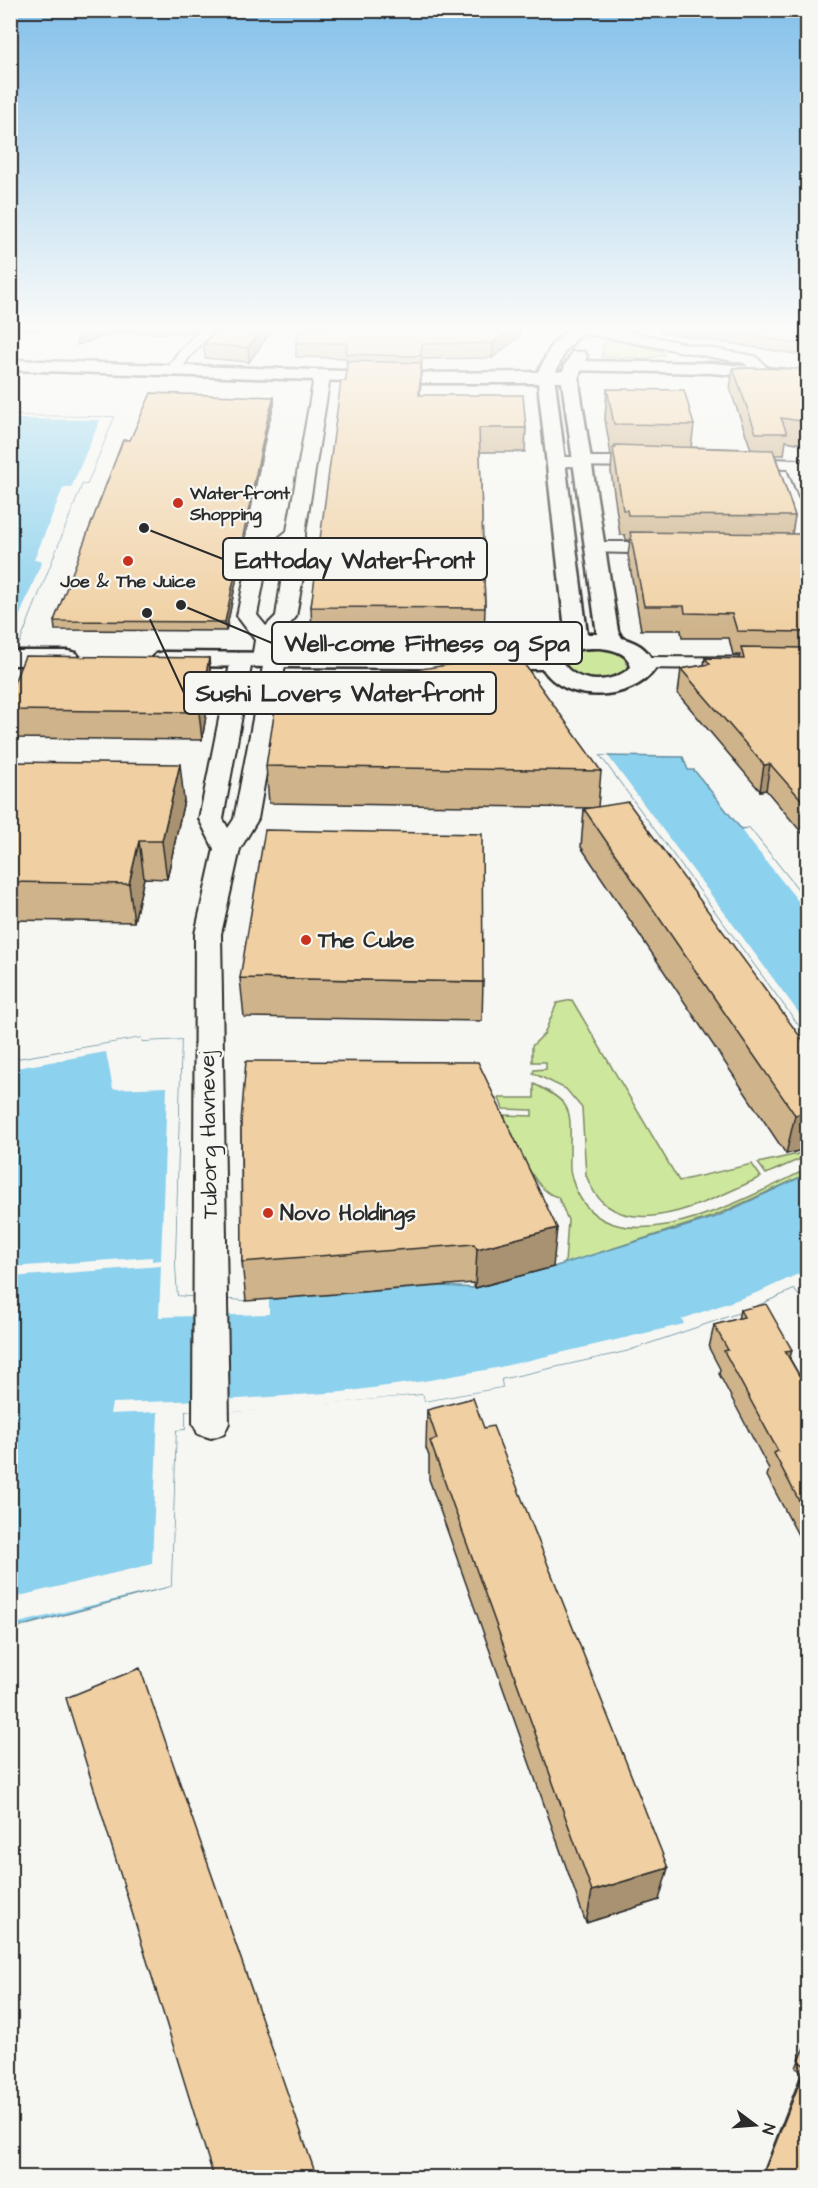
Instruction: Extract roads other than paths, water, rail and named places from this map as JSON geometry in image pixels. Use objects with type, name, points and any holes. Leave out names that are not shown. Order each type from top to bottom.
[{"type":"street","points":[[226,849],[211,819],[261,655],[286,617],[295,565],[296,533],[313,428]]},
{"type":"street","points":[[549,428],[557,462],[576,630],[574,642]]},
{"type":"street","points":[[578,428],[607,631],[613,643]]},
{"type":"street","points":[[557,462],[672,463]]},
{"type":"street","points":[[718,463],[795,464],[807,497]]},
{"type":"street","points":[[261,655],[247,616],[258,562],[296,533]]},
{"type":"street","points":[[595,548],[688,548]]},
{"type":"street","points":[[594,640],[613,643],[634,651],[643,663],[643,669],[630,681],[592,686],[558,675],[550,662],[556,650],[574,642],[594,640]]},
{"type":"street","points":[[143,658],[261,655],[550,662]]},
{"type":"street","name":"Tuborg Havnevej","points":[[211,1422],[208,934],[226,849],[246,819],[261,655]]},
{"type":"street","points":[[17,658],[86,658]]},
{"type":"street","points":[[643,663],[807,664]]},
{"type":"water","points":[[11,428],[110,428],[87,484],[82,484],[11,664]]},
{"type":"water","points":[[601,756],[683,757],[688,770],[694,770],[741,829],[749,828],[807,901],[807,1036]]},
{"type":"water","points":[[141,1038],[142,1042],[181,1040],[175,1264],[177,1296],[246,1301],[443,1286],[475,1288],[553,1267],[716,1217],[807,1174],[807,1291],[799,1295],[794,1289],[749,1309],[626,1351],[501,1379],[502,1387],[425,1401],[423,1394],[204,1414],[202,1410],[185,1411],[185,1429],[176,1430],[171,1586],[11,1629],[11,1060]]},
{"type":"place","name":"Waterfront Shopping","points":[[178,503]]},
{"type":"place","name":"Eattoday Waterfront","points":[[144,528]]},
{"type":"place","name":"Joe & The Juice","points":[[128,561]]},
{"type":"place","name":"Well-come Fitness og Spa","points":[[181,605]]},
{"type":"place","name":"Sushi Lovers Waterfront","points":[[147,613]]},
{"type":"place","name":"The Cube","points":[[306,940]]},
{"type":"place","name":"Novo Holdings","points":[[268,1213]]}]
